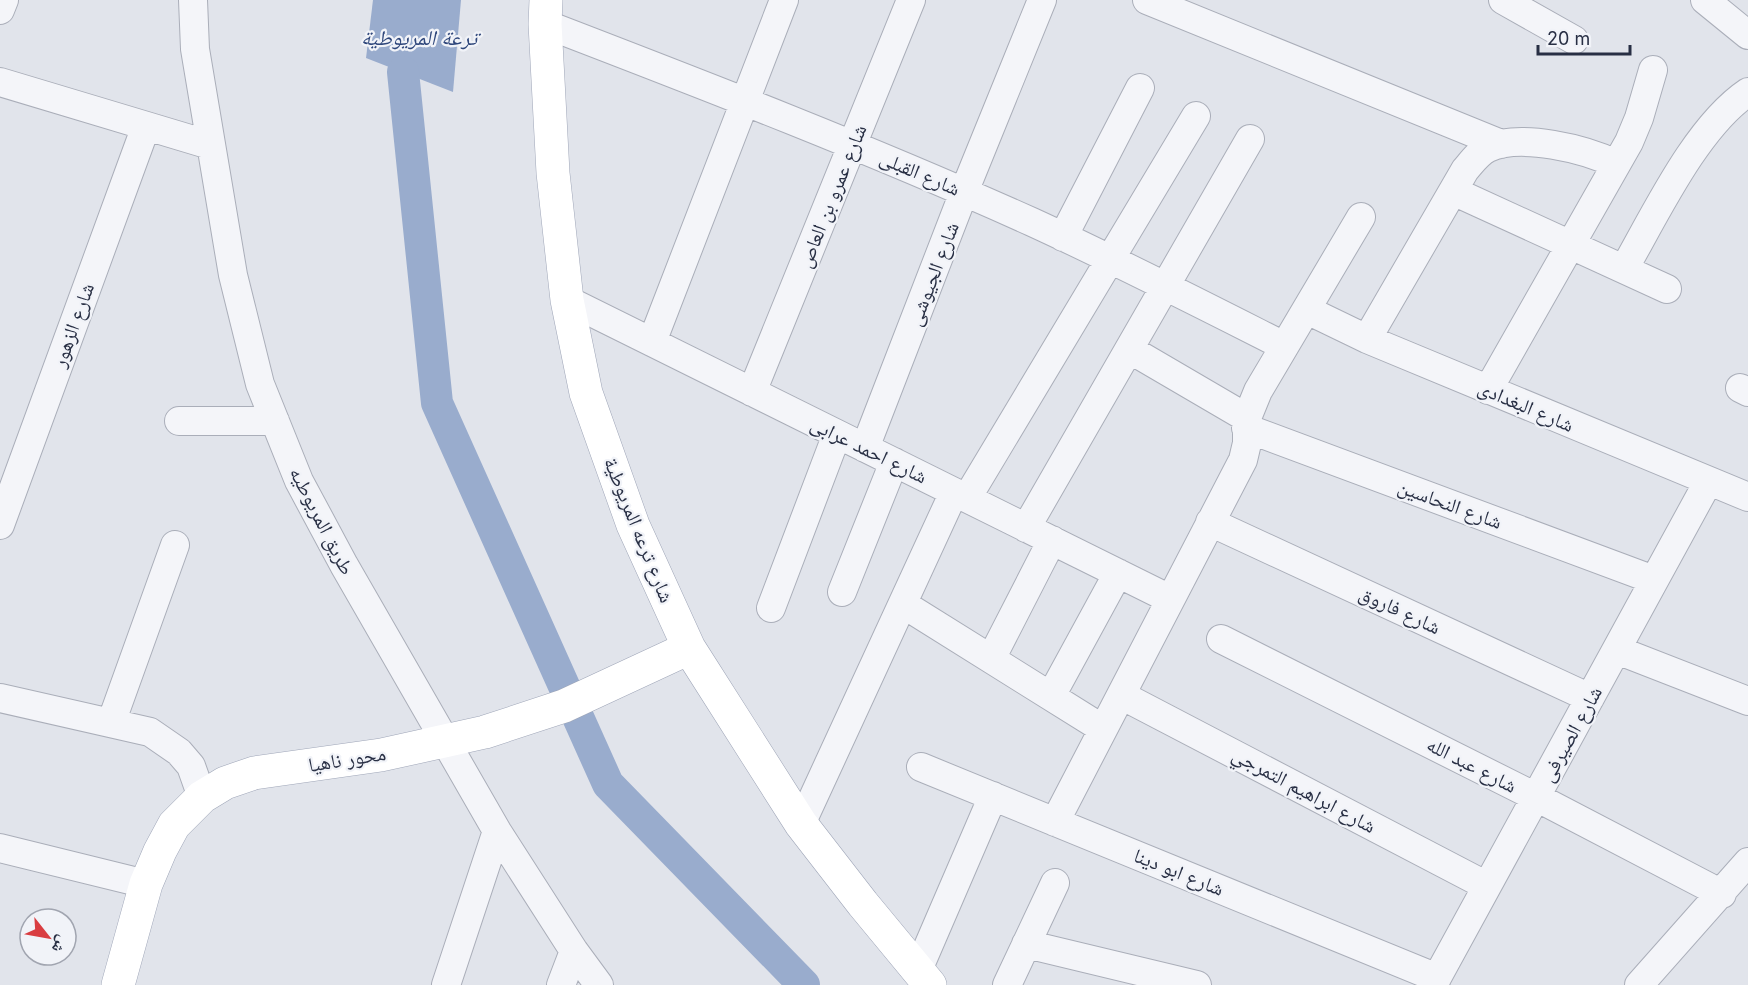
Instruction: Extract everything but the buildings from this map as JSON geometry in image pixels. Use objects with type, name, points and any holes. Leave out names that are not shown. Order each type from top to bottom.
[{"type":"main road","name":"شارع ترعه المريوطية","points":[[545,12],[554,174],[567,300],[586,393],[633,525],[690,648],[801,824],[924,977]]},
{"type":"main road","name":"محور ناهيا","points":[[118,985],[146,884],[174,825],[202,797],[225,783],[254,773],[350,760],[485,732],[564,706],[690,648]]},
{"type":"street","points":[[0,10],[4,0]]},
{"type":"street","name":"طريق المريوطيه","points":[[192,0],[195,49],[233,275],[260,384],[299,481],[344,565],[497,831],[574,951],[599,985]]},
{"type":"street","points":[[652,342],[784,0]]},
{"type":"street","name":"شارع عمرو بن العاص","points":[[752,392],[911,0]]},
{"type":"street","name":"شارع الجيوشى","points":[[865,448],[964,192],[1042,0]]},
{"type":"street","points":[[1147,0],[1501,144]]},
{"type":"street","points":[[1705,0],[1748,35]]},
{"type":"street","points":[[1519,3],[1574,39]]},
{"type":"street","name":"شارع القبلى","points":[[545,12],[744,101],[853,144],[964,192],[1110,259],[1284,346]]},
{"type":"street","points":[[1488,390],[1616,164],[1639,118],[1653,70]]},
{"type":"street","points":[[0,82],[210,145]]},
{"type":"street","points":[[1063,237],[1140,88]]},
{"type":"street","points":[[1624,269],[1703,135],[1748,92]]},
{"type":"street","points":[[801,824],[903,604],[961,495],[1110,259],[1196,116]]},
{"type":"street","name":"شارع الزهور","points":[[0,525],[146,126]]},
{"type":"street","points":[[1026,528],[1250,139]]},
{"type":"street","points":[[1367,339],[1465,170],[1477,155],[1501,144],[1547,144],[1596,154],[1616,164]]},
{"type":"street","points":[[1453,191],[1667,289]]},
{"type":"street","points":[[1055,822],[1243,460],[1247,443],[1246,423],[1258,391],[1361,217]]},
{"type":"street","name":"شارع احمد عرابى","points":[[567,300],[1170,599]]},
{"type":"street","name":"شارع البغدادى","points":[[1306,310],[1367,339],[1748,498]]},
{"type":"street","name":"شارع النحاسين","points":[[1129,350],[1246,423],[1654,580]]},
{"type":"street","points":[[179,421],[275,421]]},
{"type":"street","points":[[771,608],[837,434]]},
{"type":"street","points":[[842,592],[894,462]]},
{"type":"street","name":"شارع الصيرفى","points":[[1435,981],[1708,482]]},
{"type":"street","name":"شارع فاروق","points":[[1210,522],[1590,698]]},
{"type":"street","points":[[991,659],[1052,540]]},
{"type":"street","points":[[111,723],[175,544]]},
{"type":"street","points":[[1051,696],[1118,573]]},
{"type":"street","points":[[903,604],[1103,729]]},
{"type":"street","name":"شارع عبد الله","points":[[1221,639],[1536,797],[1722,894]]},
{"type":"street","points":[[1617,650],[1748,700]]},
{"type":"street","name":"شارع ابراهيم التمرجي","points":[[1121,695],[1487,886]]},
{"type":"street","points":[[0,698],[150,732],[179,752],[191,766],[202,797]]},
{"type":"street","name":"شارع ابو دينا","points":[[921,767],[1435,981]]},
{"type":"street","points":[[924,977],[993,796]]},
{"type":"street","points":[[446,985],[497,831]]},
{"type":"street","points":[[0,848],[146,884]]},
{"type":"street","points":[[1639,985],[1748,862]]},
{"type":"street","points":[[1007,985],[1055,883]]},
{"type":"street","points":[[1026,944],[1197,985]]},
{"type":"street","points":[[561,985],[574,951]]},
{"type":"water","name":"ترعة المريوطية","points":[[373,0],[461,0],[453,92],[366,58]]},
{"type":"waterway","points":[[403,72],[437,403],[608,784],[804,985]]}]
